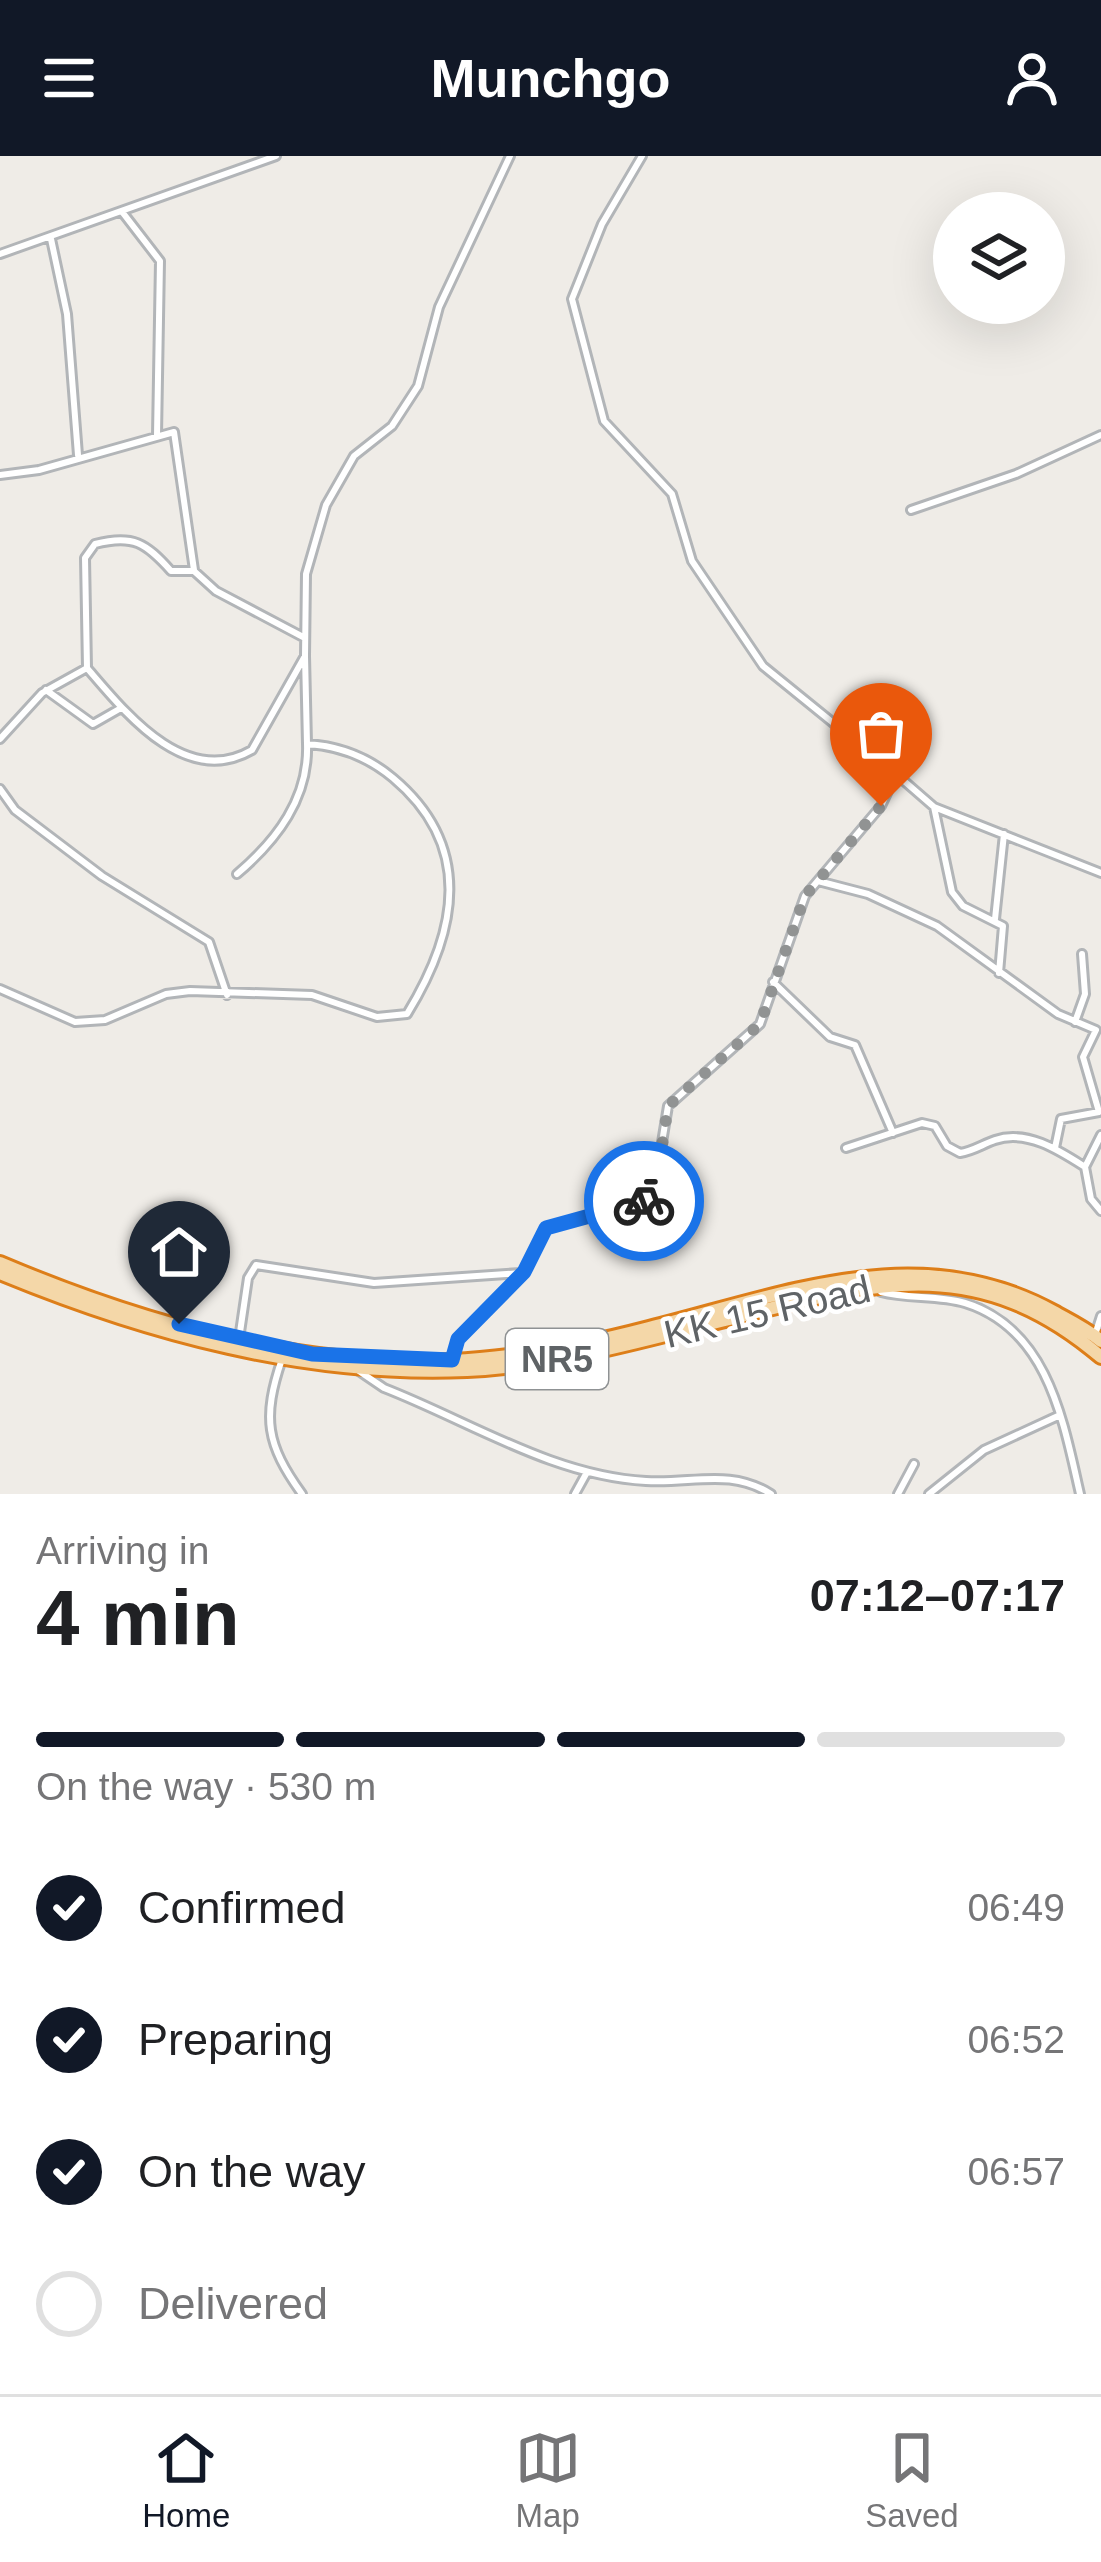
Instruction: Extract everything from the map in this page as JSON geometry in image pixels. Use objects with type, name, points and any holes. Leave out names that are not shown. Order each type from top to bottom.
[{"type":"highway","name":"KK 15 Road","points":[[0,1263],[282,1359],[353,1368],[518,1365],[624,1345],[816,1294],[926,1283],[1003,1299],[1049,1319],[1101,1357]]},
{"type":"highway","name":"KK 15 Road","points":[[0,1273],[118,1317],[238,1344],[312,1354],[452,1360],[596,1341],[800,1287],[890,1273],[990,1285],[1098,1338]]},
{"type":"street","points":[[0,254],[276,156]]},
{"type":"street","points":[[237,874],[300,797],[308,778],[306,574],[326,505],[354,456],[392,426],[418,386],[439,308],[510,156]]},
{"type":"street","points":[[642,156],[602,224],[572,298],[604,421],[672,494],[692,561],[763,666],[934,807],[1101,872]]},
{"type":"street","points":[[123,213],[160,262],[157,435]]},
{"type":"street","points":[[51,238],[67,314],[78,457]]},
{"type":"street","points":[[0,475],[174,432],[194,571],[216,592],[305,638]]},
{"type":"street","points":[[911,510],[1016,474],[1101,435]]},
{"type":"street","points":[[194,571],[171,571],[149,545],[131,539],[87,550],[87,668],[121,708],[176,752],[245,754],[262,737],[305,656]]},
{"type":"street","points":[[0,739],[46,690],[87,668]]},
{"type":"street","points":[[46,690],[93,724],[121,708]]},
{"type":"street","points":[[0,989],[85,1022],[105,1020],[176,992],[312,995],[390,1019],[402,1018],[411,1008],[448,908],[452,879],[446,847],[420,802],[384,771],[344,750],[307,744]]},
{"type":"street","points":[[452,1360],[458,1339],[524,1272],[546,1228],[653,1197],[668,1106],[756,1029],[801,904],[881,806],[896,774]]},
{"type":"street","points":[[0,789],[16,809],[102,876],[209,942],[227,995]]},
{"type":"street","points":[[934,807],[952,892],[963,906],[1003,926],[999,973]]},
{"type":"street","points":[[995,919],[1004,834]]},
{"type":"street","points":[[818,881],[868,894],[937,926],[999,973],[1075,1022],[1096,1030],[1083,1057],[1099,1112],[1061,1119],[1055,1148]]},
{"type":"street","points":[[1075,1022],[1084,994],[1082,954]]},
{"type":"street","points":[[773,982],[830,1037],[855,1045],[864,1058],[875,1103],[893,1133]]},
{"type":"street","points":[[846,1148],[932,1124],[960,1154],[1005,1137],[1055,1148],[1084,1167]]},
{"type":"street","points":[[1101,1135],[1084,1167],[1091,1198],[1101,1211]]},
{"type":"street","points":[[238,1344],[248,1278],[256,1265],[374,1283],[524,1272]]},
{"type":"street","points":[[867,1286],[965,1303],[997,1318],[1044,1367],[1080,1494]]},
{"type":"street","points":[[1098,1338],[1101,1316]]},
{"type":"street","points":[[282,1359],[272,1390],[270,1438],[302,1494]]},
{"type":"street","points":[[353,1368],[384,1388],[586,1474],[640,1481],[740,1477],[771,1494]]},
{"type":"street","points":[[929,1494],[983,1450],[1058,1415]]},
{"type":"street","points":[[898,1494],[914,1464]]},
{"type":"street","points":[[575,1494],[586,1474]]},
{"type":"street","points":[[640,1481],[641,1494]]},
{"type":"way so far","points":[[644,1201],[655,1193],[668,1106],[760,1024],[805,896],[881,806]]},
{"type":"route","points":[[179,1324],[312,1354],[452,1360],[458,1339],[524,1272],[546,1228],[644,1201]]}]
